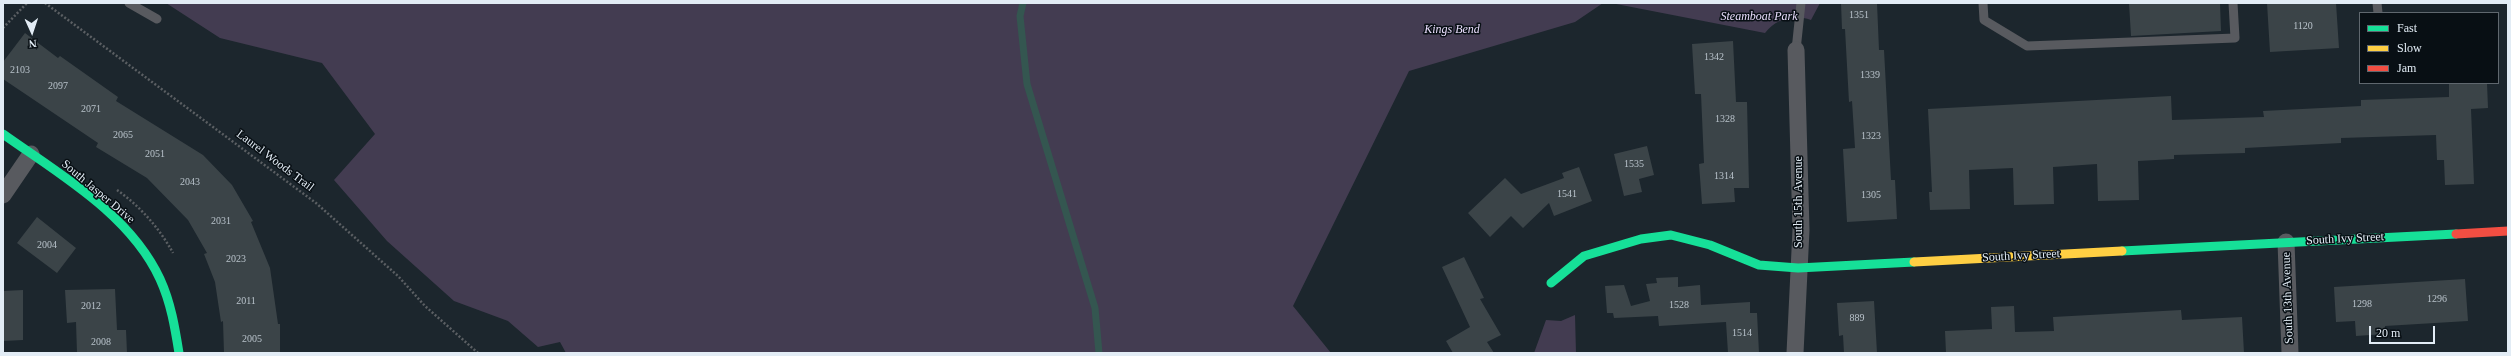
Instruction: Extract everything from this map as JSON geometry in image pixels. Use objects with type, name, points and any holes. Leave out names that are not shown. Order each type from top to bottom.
[{"type":"street","name":"South 15th Avenue","points":[[1795,353],[1801,230],[1796,50]]},
{"type":"street","name":"South Jasper Drive","points":[[3,134],[112,216],[140,247],[152,264],[171,305],[177,325],[179,353]]},
{"type":"street","points":[[3,194],[31,154]]},
{"type":"street","name":"South Ivy Street","points":[[1551,283],[1584,256],[1641,239],[1671,235],[1710,245],[1759,265],[1798,268],[2508,230]]},
{"type":"street","name":"South 13th Avenue","points":[[2286,242],[2290,353]]},
{"type":"lane","points":[[129,3],[157,19]]},
{"type":"lane","points":[[1796,50],[1801,3]]},
{"type":"lane","points":[[1983,3],[1984,20],[2028,46],[2234,38],[2233,3]]},
{"type":"path","points":[[3,28],[27,3]]},
{"type":"path","name":"Laurel Woods Trail","points":[[45,3],[316,203],[398,276],[425,306],[478,353]]},
{"type":"green space","name":"Kings Bend","points":[[166,3],[1603,3],[1575,22],[1409,71],[1293,306],[1331,353],[566,353],[560,342],[538,347],[508,321],[454,301],[387,241],[334,180],[375,134],[322,63],[220,38]]},
{"type":"green space","name":"Steamboat Park","points":[[1611,3],[1820,3],[1811,20],[1798,17],[1786,19],[1775,24],[1765,33]]},
{"type":"green space","points":[[1575,315],[1576,353],[1534,353],[1546,320],[1561,321]]},
{"type":"building","points":[[1841,3],[1877,3],[1879,50],[1884,50],[1891,180],[1895,180],[1897,219],[1847,222],[1843,149],[1855,148],[1852,101],[1849,102],[1845,29],[1842,29]]},
{"type":"building","points":[[2129,3],[2220,3],[2221,31],[2131,36]]},
{"type":"building","points":[[2267,3],[2336,3],[2339,48],[2270,52]]},
{"type":"building","points":[[25,33],[58,58],[60,56],[118,97],[116,101],[203,155],[232,185],[253,221],[251,222],[270,268],[278,324],[280,324],[280,353],[224,353],[223,321],[221,322],[215,282],[204,254],[207,253],[188,220],[147,178],[96,147],[98,143],[3,79],[3,62]]},
{"type":"building","points":[[1733,41],[1736,102],[1747,102],[1749,188],[1734,188],[1735,202],[1702,204],[1699,164],[1704,163],[1701,94],[1695,94],[1692,44]]},
{"type":"building","points":[[2449,84],[2487,84],[2488,108],[2471,109],[2474,184],[2445,185],[2444,160],[2437,160],[2436,135],[2341,138],[2341,143],[2245,148],[2245,153],[2174,155],[2174,159],[2138,161],[2139,200],[2098,201],[2097,164],[2053,167],[2054,204],[2014,205],[2013,168],[1969,170],[1970,209],[1930,210],[1929,192],[1932,192],[1928,109],[2171,96],[2172,120],[2264,117],[2263,111],[2361,106],[2361,100],[2449,97]]},
{"type":"building","points":[[1647,146],[1654,175],[1639,179],[1642,192],[1624,196],[1614,154]]},
{"type":"building","points":[[1579,167],[1592,201],[1554,216],[1549,203],[1523,228],[1511,216],[1490,237],[1468,213],[1505,178],[1521,194],[1564,178],[1562,173]]},
{"type":"building","points":[[37,217],[76,248],[57,273],[17,243]]},
{"type":"building","points":[[1464,257],[1484,298],[1480,299],[1501,335],[1487,342],[1494,353],[1453,353],[1446,341],[1470,327],[1442,267]]},
{"type":"building","points":[[1678,277],[1678,287],[1700,285],[1701,305],[1750,302],[1750,313],[1757,313],[1759,353],[1728,353],[1726,322],[1659,326],[1658,316],[1614,318],[1613,313],[1607,313],[1605,286],[1624,285],[1631,306],[1650,301],[1646,284],[1657,283],[1656,278]]},
{"type":"building","points":[[2465,279],[2468,321],[2385,326],[2385,334],[2356,336],[2355,321],[2336,322],[2334,287]]},
{"type":"building","points":[[115,289],[117,330],[126,330],[127,353],[77,353],[76,322],[67,323],[65,290]]},
{"type":"building","points":[[23,290],[23,340],[3,341],[3,291]]},
{"type":"building","points":[[1874,301],[1877,353],[1844,353],[1843,335],[1839,336],[1837,303]]},
{"type":"building","points":[[2014,306],[2015,332],[2054,331],[2053,317],[2181,310],[2182,320],[2242,317],[2244,353],[1946,353],[1945,331],[1992,329],[1991,307]]},
{"type":"waterway","points":[[1023,3],[1020,16],[1027,84],[1095,308],[1099,353]]},
{"type":"traffic: fast","points":[[3,134],[91,197],[112,215],[131,235],[147,256],[164,288],[172,316],[179,353]]},
{"type":"traffic: fast","points":[[2122,251],[2456,234]]},
{"type":"traffic: fast","points":[[1551,283],[1584,256],[1641,239],[1671,235],[1710,245],[1759,265],[1798,268],[1914,262]]},
{"type":"traffic: slow","points":[[1914,262],[2122,251]]},
{"type":"traffic: jam","points":[[2456,234],[2508,231]]}]
